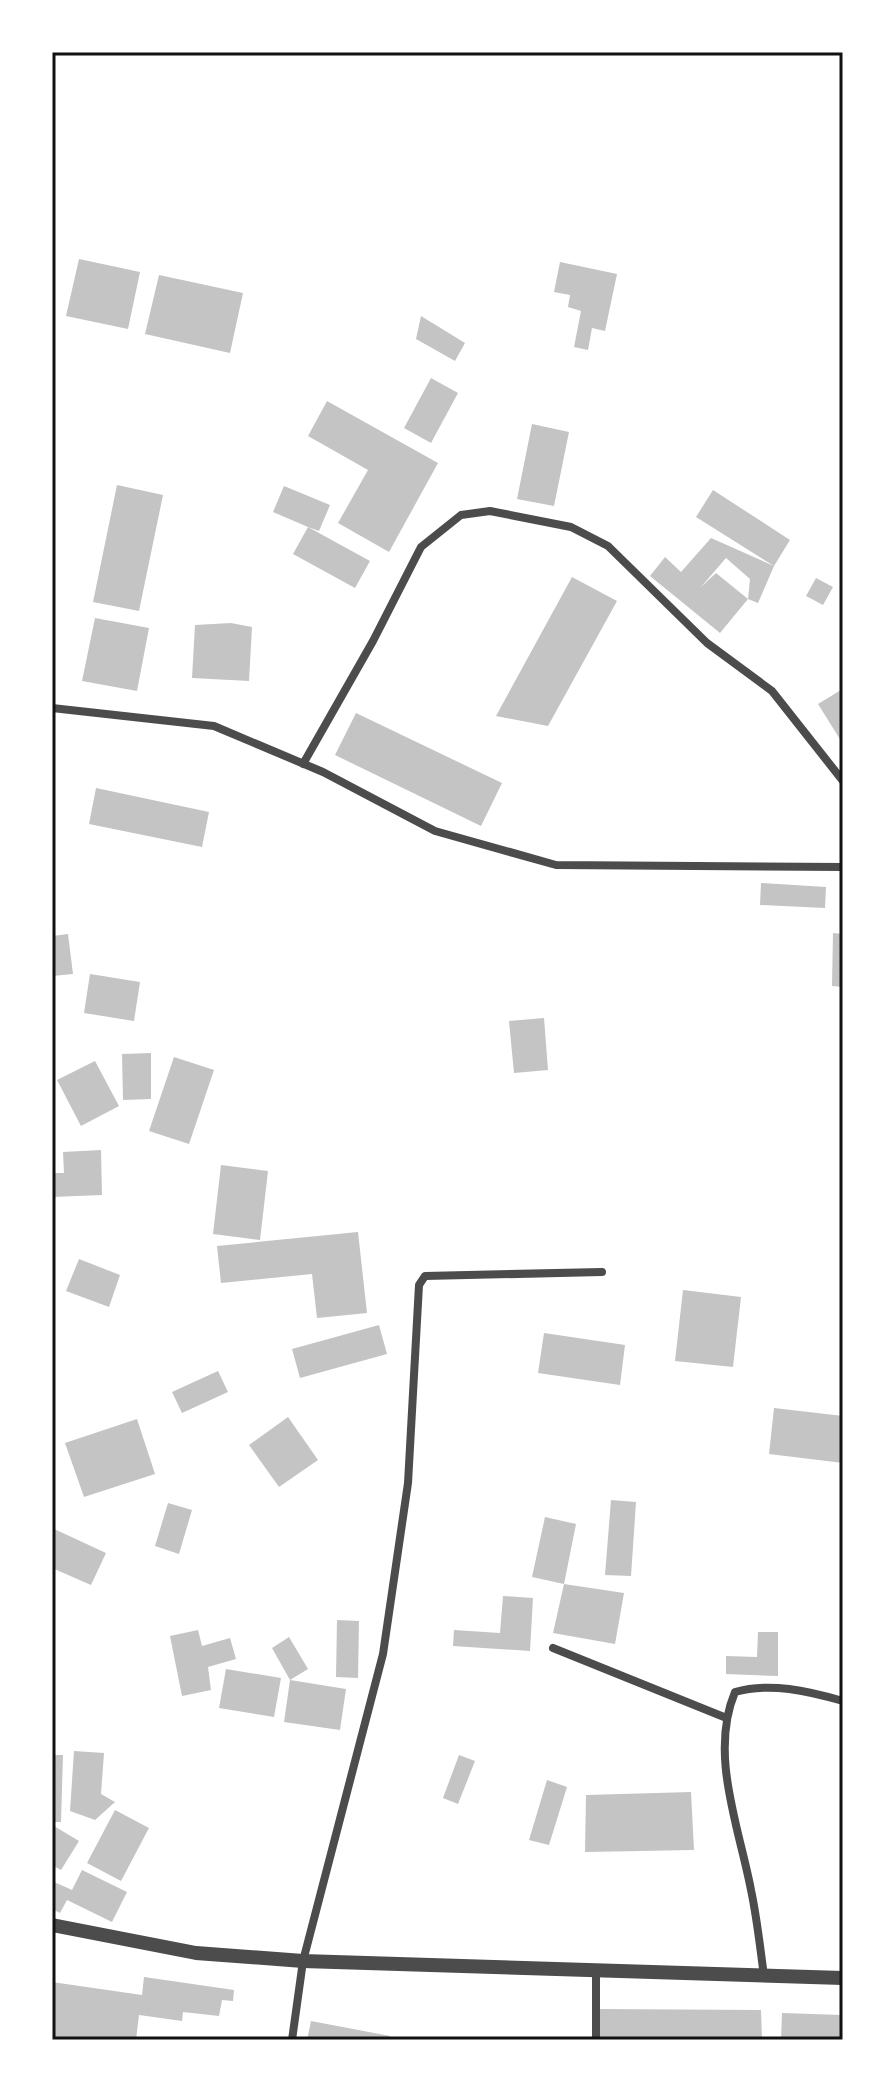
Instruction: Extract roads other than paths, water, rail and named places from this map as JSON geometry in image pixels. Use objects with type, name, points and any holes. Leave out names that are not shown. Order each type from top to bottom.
[{"type":"street","points":[[303,764],[373,641],[421,547],[461,515],[490,511],[571,527],[608,546],[707,643],[772,691],[843,781]]},
{"type":"street","points":[[52,708],[214,726],[303,764],[435,831],[556,865],[843,867]]},
{"type":"street","points":[[292,2040],[303,1961],[383,1654],[408,1483],[419,1285],[425,1276],[602,1272]]},
{"type":"street","points":[[553,1648],[724,1717]]},
{"type":"street","points":[[764,1976],[751,1890],[731,1807],[724,1717],[735,1692],[755,1686],[811,1692],[843,1701]]},
{"type":"street","points":[[52,1925],[196,1953],[303,1961],[843,1978]]},
{"type":"street","points":[[596,1970],[596,2040]]}]
